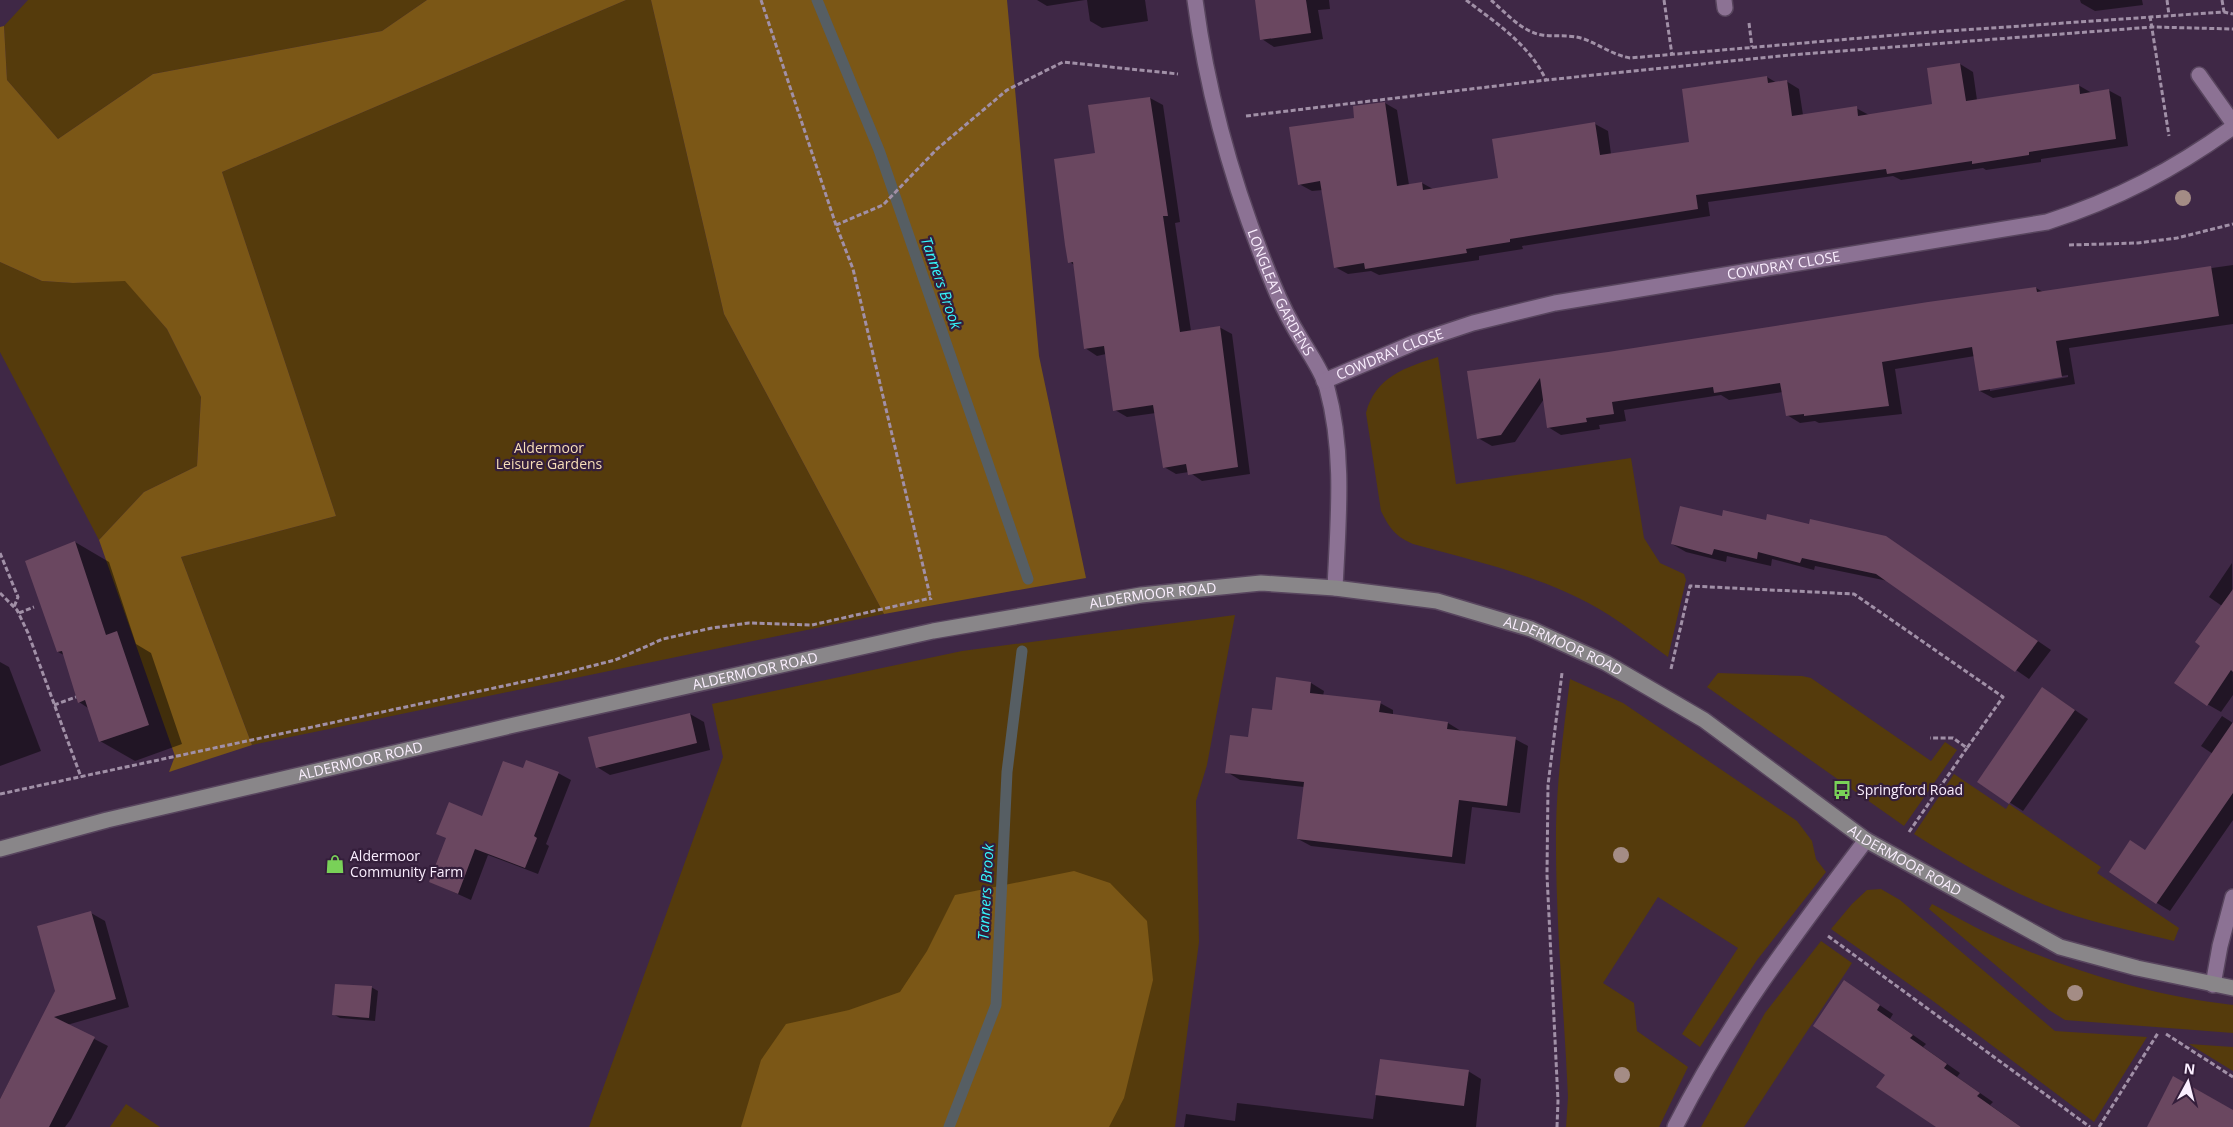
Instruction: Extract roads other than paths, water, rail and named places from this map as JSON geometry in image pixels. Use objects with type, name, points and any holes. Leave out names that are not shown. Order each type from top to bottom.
[{"type":"street","name":"LONGLEAT GARDENS","points":[[1194,0],[1207,77],[1230,170],[1272,283],[1324,380],[1333,416],[1339,496],[1335,588]]},
{"type":"street","name":"COWDRAY CLOSE","points":[[1324,380],[1416,342],[1473,323],[1555,303],[2044,222],[2089,208],[2138,187],[2199,152],[2233,125],[2199,75]]},
{"type":"street","name":"ALDERMOOR ROAD","points":[[0,850],[107,820],[514,725],[933,631],[1141,595],[1260,583],[1335,588],[1437,601],[1531,629],[1606,663],[1704,720],[1866,840],[2060,947],[2137,968],[2233,988]]},
{"type":"street","points":[[1675,1127],[1699,1079],[1772,964],[1866,840]]},
{"type":"street","points":[[2213,985],[2220,946],[2233,897]]},
{"type":"waterway","name":"Tanners Brook","points":[[817,0],[879,150],[1028,579]]},
{"type":"waterway","name":"Tanners Brook","points":[[949,1127],[996,1005],[1007,772],[1022,651]]},
{"type":"place","name":"Springford Road","points":[[1842,790]]},
{"type":"place","name":"Aldermoor Community Farm","points":[[335,864]]},
{"type":"park label","name":"Aldermoor Leisure Gardens","points":[[549,456]]}]
